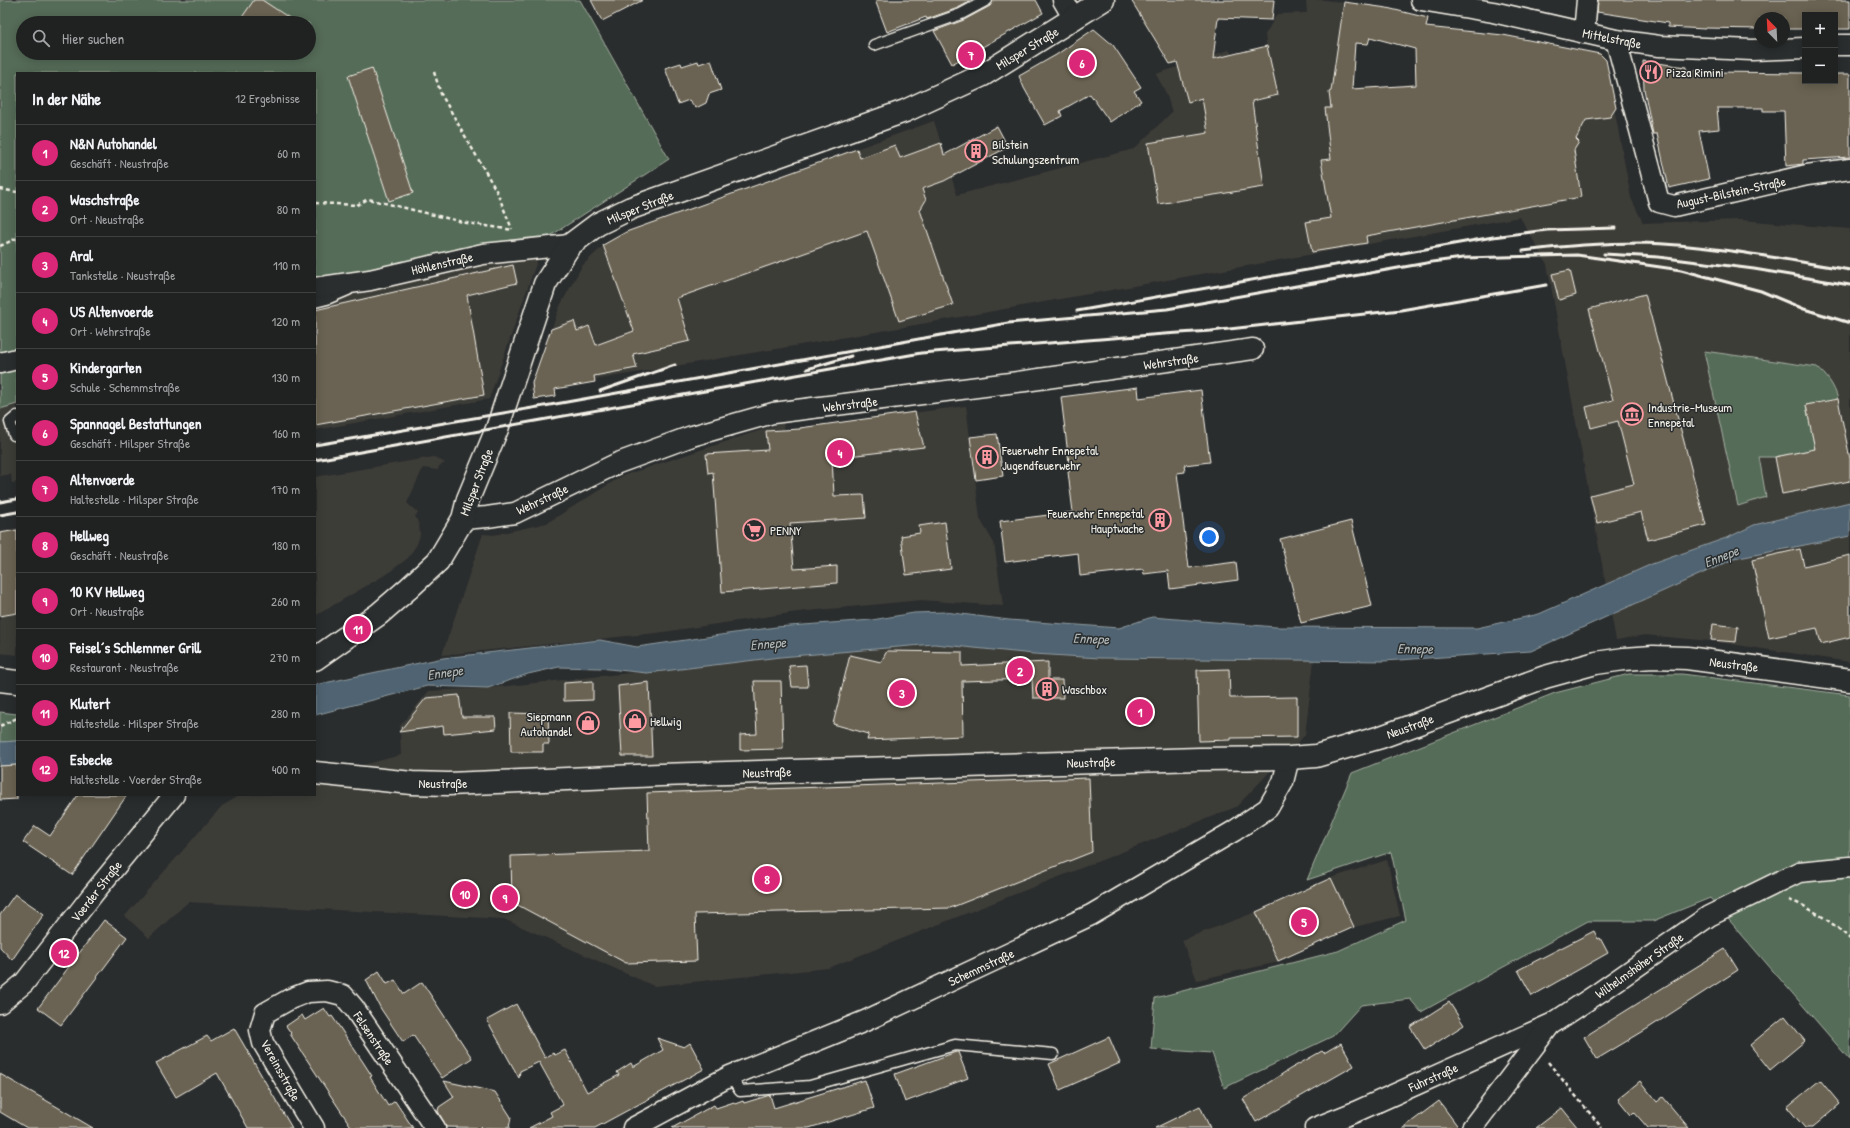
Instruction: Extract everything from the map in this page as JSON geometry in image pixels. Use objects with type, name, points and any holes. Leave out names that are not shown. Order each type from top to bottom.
[{"type":"main road","name":"Milsper Straße","points":[[316,658],[379,614],[438,560],[463,519],[468,500],[497,429],[545,284],[570,245],[598,224],[631,208],[905,112],[983,75],[1074,20],[1103,0]]},
{"type":"main road","name":"Neustraße","points":[[316,773],[412,783],[448,784],[660,775],[1207,759],[1289,758],[1316,756],[1381,737],[1545,677],[1596,663],[1624,659],[1652,657],[1687,658],[1850,680]]},
{"type":"main road","points":[[0,680],[16,682]]},
{"type":"street","points":[[1063,0],[1074,20]]},
{"type":"street","name":"Mittelstraße","points":[[1421,0],[1493,12],[1616,40],[1659,46],[1708,49],[1802,49]]},
{"type":"street","points":[[1584,33],[1587,0]]},
{"type":"street","name":"August-Bilstein-Straße","points":[[1616,40],[1658,202],[1674,206],[1807,175],[1850,169]]},
{"type":"street","points":[[1838,45],[1850,45]]},
{"type":"street","name":"Höhlenstraße","points":[[316,288],[370,280],[483,254],[570,245]]},
{"type":"street","name":"Wehrstraße","points":[[463,519],[487,518],[515,513],[618,463],[692,436],[773,413],[1018,382],[1253,349]]},
{"type":"street","points":[[0,364],[16,359]]},
{"type":"street","name":"Schemmstraße","points":[[633,1128],[730,1076],[865,1021],[1091,915],[1234,831],[1268,808],[1283,782],[1289,758]]},
{"type":"street","name":"Voerder Straße","points":[[0,1003],[24,983],[93,894],[173,796]]},
{"type":"street","name":"Wilhelmshöher Straße","points":[[1472,1128],[1550,1025],[1709,916],[1761,892],[1799,872],[1850,867]]},
{"type":"street","name":"Felsenstraße","points":[[290,999],[308,992],[327,990],[343,995],[354,1008],[435,1128]]},
{"type":"street","name":"Vereinsstraße","points":[[290,999],[265,1014],[260,1030],[263,1043],[314,1128]]},
{"type":"street","name":"Fuhrstraße","points":[[1315,1128],[1355,1112],[1550,1025]]},
{"type":"lane","points":[[874,46],[961,14],[987,0]]},
{"type":"lane","points":[[316,302],[327,299],[370,280]]},
{"type":"lane","points":[[14,435],[10,422],[16,417]]},
{"type":"lane","points":[[730,1076],[740,1091],[810,1086],[955,1045],[1053,1054]]},
{"type":"path","points":[[434,72],[441,94],[497,192],[512,229]]},
{"type":"path","points":[[0,189],[16,192]]},
{"type":"path","points":[[316,204],[357,205],[368,199],[466,223],[512,229],[517,232]]},
{"type":"path","points":[[0,246],[16,238]]},
{"type":"path","points":[[0,726],[16,718]]},
{"type":"path","points":[[1761,892],[1801,904],[1843,932],[1850,939]]},
{"type":"path","points":[[1559,1075],[1602,1128]]},
{"type":"shaded area","points":[[1306,0],[1325,0],[1343,3],[1333,92],[1431,82],[1609,81],[1631,198],[1643,223],[1741,220],[1850,229],[1850,662],[1711,641],[1645,635],[1616,640],[1547,264],[1520,217],[887,330],[529,391],[560,306],[582,266],[603,246],[626,232],[934,121],[957,195],[1134,149],[1172,112],[1166,93],[1156,74],[1229,50],[1233,56],[1267,48],[1265,35],[1277,14],[1307,13]]},
{"type":"shaded area","points":[[539,255],[489,399],[316,430],[316,282]]},
{"type":"shaded area","points":[[16,404],[16,482],[12,483],[11,474],[0,476],[0,409]]},
{"type":"shaded area","points":[[966,406],[980,519],[994,543],[1003,606],[921,600],[797,612],[656,633],[442,655],[483,534],[494,535],[547,523],[622,476],[783,423],[784,430]]},
{"type":"shaded area","points":[[434,457],[445,463],[439,466],[438,470],[423,468],[407,503],[418,513],[415,516],[419,525],[420,535],[417,544],[408,558],[388,573],[316,615],[316,477]]},
{"type":"shaded area","points":[[16,528],[16,655],[0,653],[0,531]]},
{"type":"shaded area","points":[[934,644],[1034,654],[1100,658],[1314,660],[1305,735],[1236,807],[828,968],[654,986],[504,919],[188,902],[149,938],[125,916],[222,806],[239,796],[316,796],[316,778],[401,755],[400,726],[429,691],[488,688],[780,657]]},
{"type":"shaded area","points":[[1387,860],[1400,916],[1354,927],[1274,963],[1197,980],[1182,940],[1256,912],[1331,878]]},
{"type":"green space","points":[[0,0],[580,0],[669,159],[541,242],[316,288],[316,72],[16,72],[16,404],[0,409]]},
{"type":"green space","points":[[1704,351],[1817,367],[1830,381],[1838,399],[1806,405],[1815,449],[1775,457],[1759,457],[1766,497],[1738,506]]},
{"type":"green space","points":[[1629,674],[1682,674],[1850,695],[1850,1060],[1710,898],[1653,921],[1588,921],[1421,1012],[1410,999],[1361,1005],[1333,1036],[1224,1088],[1212,1053],[1151,1049],[1155,998],[1338,951],[1406,920],[1391,852],[1307,880],[1352,773],[1555,693]]},
{"type":"green space","points":[[0,712],[16,714],[16,741],[0,742]]},
{"type":"water","name":"Ennepe","points":[[1850,502],[1850,536],[1734,559],[1531,651],[1384,661],[1100,658],[1034,654],[934,644],[780,657],[647,673],[599,668],[559,667],[528,674],[488,688],[427,686],[316,715],[316,685],[443,658],[600,640],[637,647],[776,627],[872,620],[914,613],[945,612],[1009,620],[1119,628],[1152,617],[1276,627],[1477,628],[1539,614],[1652,564],[1729,537],[1754,525]]},
{"type":"water","points":[[16,741],[16,765],[0,766],[0,742]]},
{"type":"building","points":[[254,0],[262,0],[286,16],[243,16]]},
{"type":"building","points":[[591,0],[643,0],[602,21]]},
{"type":"building","points":[[875,0],[973,0],[958,8],[927,19],[926,17],[887,32]]},
{"type":"building","points":[[993,0],[1036,0],[1043,13],[952,64],[934,31],[964,20],[990,6]]},
{"type":"building","points":[[1131,0],[1274,0],[1272,20],[1218,18],[1213,59],[1267,46],[1278,95],[1252,101],[1264,187],[1158,204],[1148,143],[1208,133],[1202,98],[1188,102],[1177,62],[1170,64]]},
{"type":"building","points":[[1598,0],[1850,0],[1850,29],[1838,29],[1838,12],[1802,12],[1802,29],[1790,29],[1790,12],[1754,12],[1754,29],[1705,29],[1668,27],[1668,23],[1597,12]]},
{"type":"building","points":[[1344,2],[1387,8],[1428,18],[1426,27],[1503,35],[1600,54],[1606,60],[1616,108],[1610,117],[1586,120],[1576,139],[1579,142],[1574,150],[1581,197],[1366,236],[1367,243],[1312,252],[1306,222],[1331,218],[1321,160],[1331,159],[1325,108],[1331,108],[1329,92],[1331,91]],"holes":[[[1370,37],[1415,49],[1416,85],[1352,89],[1355,43],[1368,44]]]},
{"type":"building","points":[[1094,29],[1113,45],[1141,87],[1134,91],[1141,101],[1110,122],[1090,94],[1060,111],[1062,116],[1045,125],[1024,88],[1019,76],[1056,55]]},
{"type":"building","points":[[711,60],[721,90],[709,94],[706,103],[696,108],[689,100],[678,104],[665,68],[681,63],[682,66],[698,61],[699,64]]},
{"type":"building","points":[[1643,61],[1686,67],[1686,70],[1712,72],[1802,73],[1802,84],[1838,84],[1838,74],[1850,74],[1850,157],[1803,160],[1803,164],[1786,166],[1784,111],[1763,111],[1763,108],[1717,108],[1719,129],[1699,131],[1709,179],[1669,188],[1657,134],[1653,134],[1644,89]]},
{"type":"building","points":[[372,68],[413,193],[389,201],[348,76]]},
{"type":"building","points":[[997,126],[1008,147],[944,181],[922,189],[926,200],[920,210],[953,305],[899,321],[867,231],[677,298],[690,341],[633,354],[637,368],[594,376],[595,382],[555,389],[556,396],[534,399],[532,383],[551,329],[574,321],[577,331],[589,326],[596,345],[634,331],[603,245],[626,232],[857,149],[860,158],[895,145],[900,158],[941,143],[944,155]]},
{"type":"building","points":[[513,265],[517,283],[467,295],[484,395],[316,425],[316,310]]},
{"type":"building","points":[[1570,270],[1576,295],[1559,300],[1552,274]]},
{"type":"building","name":"Industrie-Museum Ennepetal","points":[[1645,294],[1706,525],[1648,540],[1641,512],[1597,523],[1590,495],[1634,484],[1618,421],[1591,428],[1586,407],[1613,400],[1589,309]]},
{"type":"building","points":[[1138,387],[1139,398],[1201,390],[1210,462],[1184,465],[1185,472],[1177,473],[1189,568],[1236,562],[1238,580],[1170,589],[1168,571],[1144,574],[1143,569],[1080,576],[1078,553],[1005,562],[1000,521],[1073,512],[1068,472],[1070,471],[1061,397]]},
{"type":"building","points":[[1838,399],[1850,459],[1850,481],[1782,494],[1775,457],[1815,449],[1806,405]]},
{"type":"building","points":[[915,412],[924,447],[832,458],[834,496],[864,495],[866,518],[790,523],[794,569],[837,566],[837,583],[722,592],[713,472],[708,473],[706,454],[768,450],[766,431],[800,429]]},
{"type":"building","name":"Feuerwehr Ennepetal Jugendfeuerwehr","points":[[997,434],[1003,476],[976,480],[970,437]]},
{"type":"building","points":[[1351,521],[1372,606],[1301,623],[1280,539]]},
{"type":"building","points":[[945,522],[951,569],[906,575],[901,536],[920,533],[919,526]]},
{"type":"building","points":[[16,530],[16,613],[0,616],[0,533]]},
{"type":"building","points":[[1800,549],[1804,566],[1850,555],[1850,637],[1821,644],[1817,628],[1769,638],[1752,560]]},
{"type":"building","points":[[1713,624],[1738,627],[1736,642],[1711,640]]},
{"type":"building","points":[[887,651],[962,652],[962,666],[1048,662],[1048,680],[1062,680],[1063,698],[1033,698],[1032,679],[962,681],[963,736],[867,740],[869,734],[833,724],[850,655],[881,662]]},
{"type":"building","points":[[806,665],[808,687],[792,687],[789,666]]},
{"type":"building","points":[[1229,669],[1230,698],[1297,697],[1297,737],[1231,738],[1231,740],[1199,741],[1197,670]]},
{"type":"building","points":[[593,681],[593,700],[564,701],[564,683]]},
{"type":"building","points":[[754,681],[781,681],[783,749],[740,750],[740,735],[757,734]]},
{"type":"building","name":"Hellwig","points":[[649,682],[652,756],[622,756],[618,686]]},
{"type":"building","points":[[459,695],[462,717],[495,717],[496,729],[444,734],[443,726],[399,732],[426,698]]},
{"type":"building","points":[[510,713],[548,714],[549,744],[543,744],[543,752],[511,752]]},
{"type":"building","points":[[16,765],[17,799],[0,800],[0,766]]},
{"type":"building","points":[[1089,778],[1092,852],[950,908],[695,914],[697,961],[626,963],[512,902],[511,856],[649,851],[647,793]]},
{"type":"building","points":[[77,796],[126,796],[72,875],[23,842],[35,826],[50,836]]},
{"type":"building","points":[[1331,878],[1354,927],[1278,961],[1256,912]]},
{"type":"building","points":[[454,886],[476,886],[476,902],[455,903]]},
{"type":"building","points":[[15,894],[44,914],[12,960],[0,947],[0,915]]},
{"type":"building","points":[[104,920],[127,937],[61,1025],[38,1008]]},
{"type":"building","points":[[1594,931],[1598,939],[1600,938],[1608,953],[1532,996],[1518,970]]},
{"type":"building","points":[[1725,949],[1738,970],[1647,1029],[1597,1059],[1584,1037]]},
{"type":"building","points":[[379,971],[387,984],[395,980],[404,994],[422,982],[472,1058],[442,1078],[413,1035],[403,1042],[381,1009],[366,980]]},
{"type":"building","points":[[1449,1002],[1464,1025],[1425,1050],[1410,1027]]},
{"type":"building","points":[[516,1004],[545,1058],[553,1053],[555,1055],[565,1050],[587,1092],[619,1075],[617,1072],[631,1063],[633,1067],[663,1050],[657,1038],[684,1047],[690,1043],[704,1069],[595,1128],[529,1128],[552,1116],[550,1112],[563,1105],[539,1062],[520,1071],[519,1078],[487,1020]]},
{"type":"building","points":[[324,1008],[330,1017],[332,1016],[363,1062],[372,1076],[370,1077],[388,1106],[395,1101],[413,1128],[352,1128],[286,1026],[302,1015],[305,1020]]},
{"type":"building","points":[[1785,1016],[1805,1041],[1770,1070],[1750,1045]]},
{"type":"building","points":[[234,1028],[292,1128],[248,1128],[217,1073],[176,1097],[156,1063],[207,1036],[211,1041]]},
{"type":"building","points":[[1109,1037],[1120,1063],[1060,1090],[1049,1064]]},
{"type":"building","points":[[1341,1043],[1354,1066],[1256,1122],[1243,1099],[1290,1069],[1322,1051],[1324,1053]]},
{"type":"building","points":[[958,1052],[968,1078],[905,1102],[895,1074]]},
{"type":"building","points":[[0,1074],[93,1128],[27,1128],[0,1112]]},
{"type":"building","points":[[865,1080],[874,1108],[809,1128],[672,1128],[714,1105],[716,1108],[734,1102],[735,1104],[743,1101],[744,1103],[770,1095],[774,1108]]},
{"type":"building","points":[[1820,1080],[1840,1104],[1812,1128],[1805,1128],[1787,1107]]},
{"type":"building","points":[[444,1081],[495,1092],[511,1117],[509,1128],[446,1127],[438,1111],[439,1107],[454,1097]]},
{"type":"building","points":[[1640,1081],[1657,1102],[1663,1097],[1689,1128],[1648,1128],[1634,1112],[1631,1115],[1618,1099]]},
{"type":"building","points":[[1439,1101],[1459,1128],[1403,1128]]},
{"type":"building","points":[[1200,1106],[1210,1128],[1155,1128]]},
{"type":"building","points":[[1562,1108],[1578,1128],[1536,1128]]},
{"type":"railway","points":[[1077,311],[1493,237],[1547,230],[1616,228]]},
{"type":"railway","points":[[1523,251],[1596,244],[1667,244],[1746,253],[1850,270]]},
{"type":"railway","points":[[1604,254],[1658,257],[1754,269],[1850,285]]},
{"type":"railway","points":[[316,445],[550,405],[1008,323],[1167,309],[1432,262],[1463,258],[1577,255],[1681,270],[1761,291],[1804,309],[1850,323]]},
{"type":"railway","points":[[316,460],[921,353],[1211,331],[1401,310],[1546,285]]},
{"type":"railway","points":[[807,369],[851,356]]},
{"type":"railway","points":[[600,391],[675,365]]},
{"type":"railway","points":[[0,502],[16,499]]},
{"type":"railway","points":[[0,515],[16,512]]},
{"type":"place","name":"Altenvoerde","points":[[971,55]]},
{"type":"place","name":"Spannagel Bestattungen","points":[[1082,63]]},
{"type":"place","name":"Pizza Rimini","points":[[1651,72]]},
{"type":"place","name":"Bilstein Schulungszentrum","points":[[976,151]]},
{"type":"place","name":"Industrie-Museum Ennepetal","points":[[1632,414]]},
{"type":"place","name":"US Altenvoerde","points":[[840,453]]},
{"type":"place","name":"Feuerwehr Ennepetal Jugendfeuerwehr","points":[[987,457]]},
{"type":"place","name":"Feuerwehr Ennepetal Hauptwache","points":[[1160,520]]},
{"type":"place","name":"PENNY","points":[[754,530]]},
{"type":"place","name":"Klutert","points":[[358,629]]},
{"type":"place","name":"Waschstraße","points":[[1020,671]]},
{"type":"place","name":"Waschbox","points":[[1047,689]]},
{"type":"place","name":"Aral","points":[[902,693]]},
{"type":"place","name":"N&N Autohandel","points":[[1140,712]]},
{"type":"place","name":"Hellwig","points":[[635,721]]},
{"type":"place","name":"Siepmann Autohandel","points":[[588,723]]},
{"type":"place","name":"Hellweg","points":[[767,879]]},
{"type":"place","name":"Feisel´s Schlemmer Grill","points":[[465,894]]},
{"type":"place","name":"10 KV Hellweg","points":[[505,898]]},
{"type":"place","name":"Kindergarten","points":[[1304,922]]},
{"type":"place","name":"Esbecke","points":[[64,953]]}]
